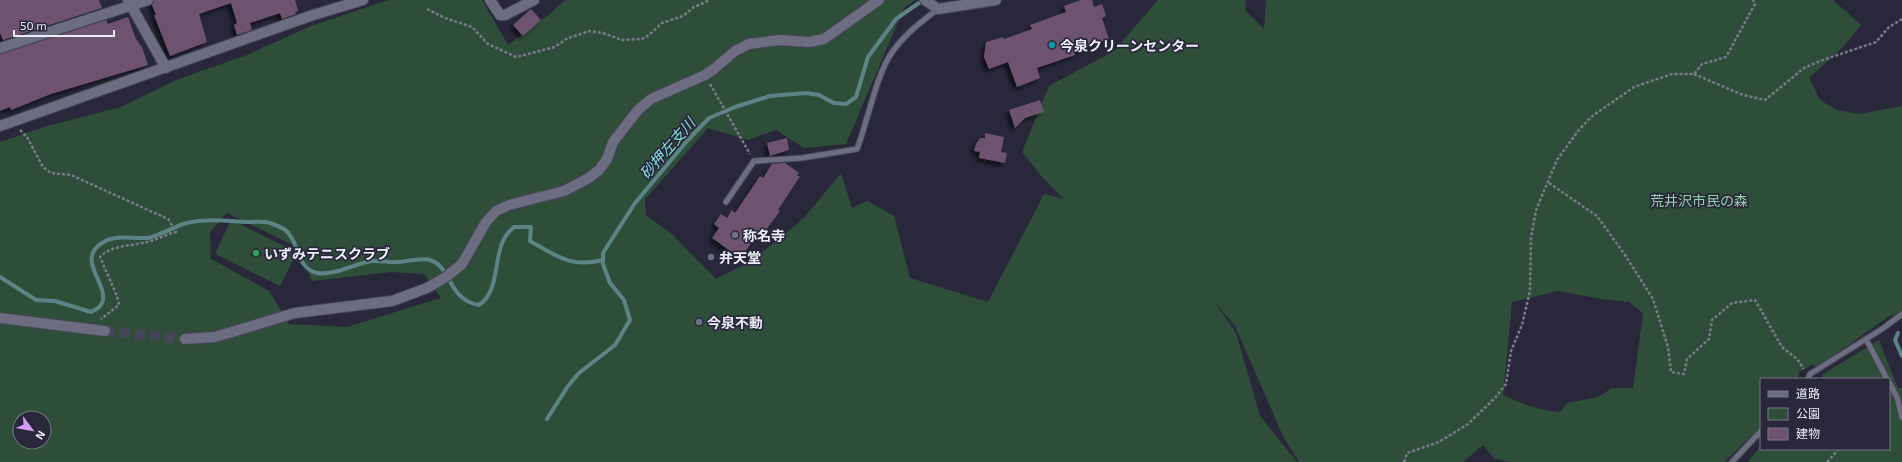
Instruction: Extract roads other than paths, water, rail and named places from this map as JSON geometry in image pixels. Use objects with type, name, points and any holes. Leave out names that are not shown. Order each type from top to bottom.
[{"type":"street","points":[[0,48],[130,3],[148,0]]},
{"type":"street","points":[[0,126],[313,15],[362,0]]},
{"type":"street","points":[[490,0],[500,15],[505,15],[534,0]]},
{"type":"street","points":[[185,339],[215,337],[275,317],[301,312],[392,301],[427,288],[446,278],[462,264],[486,222],[496,211],[509,205],[564,190],[589,178],[599,170],[607,158],[613,142],[646,102],[661,93],[714,69],[735,51],[749,44],[779,40],[809,42],[824,39],[879,0]]},
{"type":"street","points":[[925,0],[938,9],[996,0]]},
{"type":"street","points":[[130,3],[166,68]]},
{"type":"street","points":[[0,318],[105,331]]},
{"type":"lane","points":[[726,202],[754,161],[802,158],[857,150],[884,68],[893,51],[914,28],[938,9]]},
{"type":"lane","points":[[1809,377],[1902,314]]},
{"type":"lane","points":[[1866,339],[1886,378]]},
{"type":"lane","points":[[1890,383],[1900,396],[1902,418]]},
{"type":"lane","points":[[1732,462],[1760,432]]},
{"type":"waterway","name":"砂押左支川","points":[[547,419],[568,386],[579,373],[615,345],[630,320],[624,300],[610,283],[603,264],[603,253],[635,203],[687,141],[709,118],[735,107],[770,96],[806,93],[819,95],[834,103],[846,104],[856,97],[868,57],[896,19],[923,0]]},
{"type":"waterway","points":[[0,277],[36,300],[55,301],[91,312],[97,309],[102,303],[102,288],[92,265],[92,257],[95,250],[102,243],[107,240],[118,238],[150,238],[183,224],[206,220],[264,222],[279,226],[284,229],[293,240],[305,266],[317,273],[323,274],[335,272],[371,261],[400,262],[427,259],[437,264],[442,269],[455,290],[461,296],[469,302],[479,305],[486,299],[490,292],[501,247],[506,236],[514,227],[531,227],[530,241],[564,259],[581,263],[603,260]]},
{"type":"waterway","points":[[1898,333],[1895,340],[1902,356]]},
{"type":"tunnel","points":[[105,331],[185,339]]},
{"type":"place","name":"今泉クリーンセンター","points":[[1052,45]]},
{"type":"place","name":"称名寺","points":[[735,235]]},
{"type":"place","name":"いずみテニスクラブ","points":[[256,253]]},
{"type":"place","name":"弁天堂","points":[[711,257]]},
{"type":"place","name":"今泉不動","points":[[699,322]]},
{"type":"park label","name":"荒井沢市民の森","points":[[1699,200]]}]
